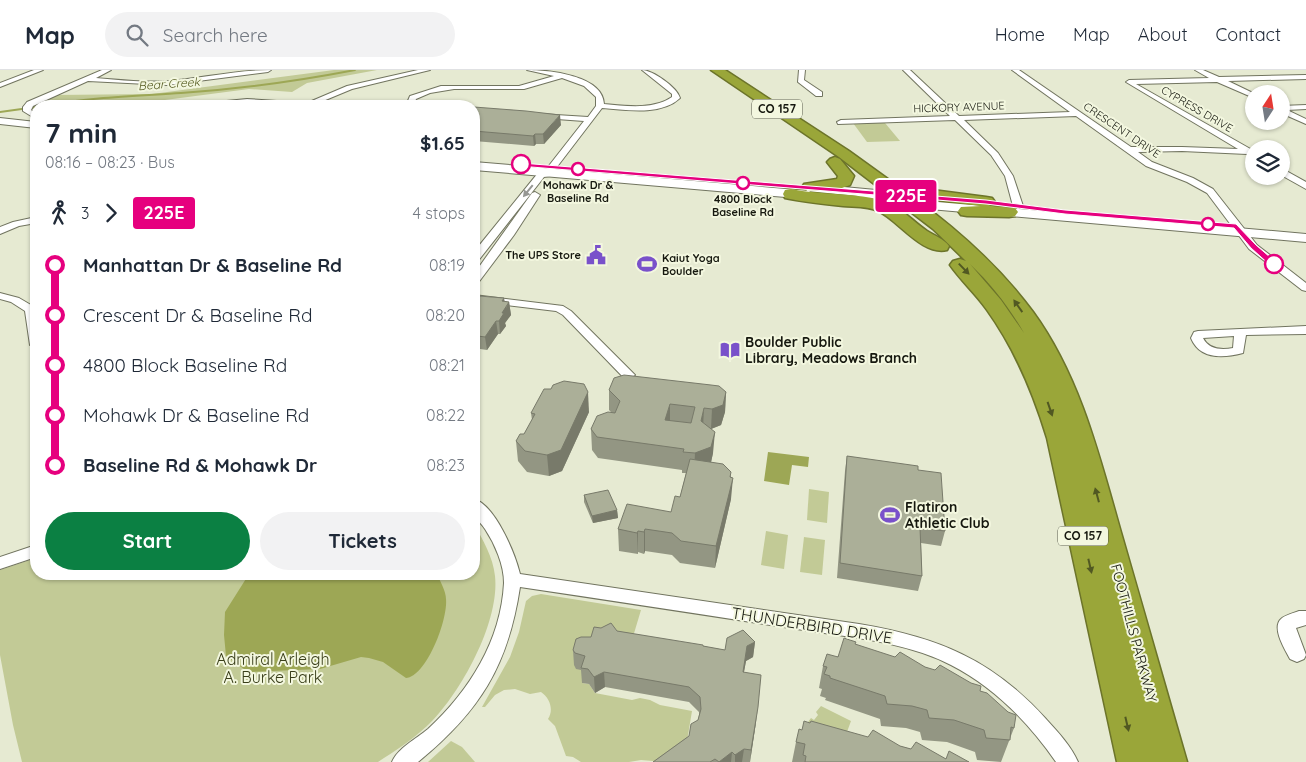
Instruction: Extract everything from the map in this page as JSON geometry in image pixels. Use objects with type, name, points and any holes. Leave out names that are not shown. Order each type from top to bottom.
[{"type":"highway","name":"FOOTHILLS PARKWAY","points":[[707,70],[840,158]]},
{"type":"highway","name":"FOOTHILLS PARKWAY","points":[[718,70],[840,158],[946,242],[997,279],[1016,303],[1042,344],[1074,416],[1168,762]]},
{"type":"highway","points":[[790,190],[844,182],[846,176],[840,158]]},
{"type":"highway","points":[[840,158],[903,190],[986,202]]},
{"type":"highway","points":[[790,190],[810,198],[859,202],[884,207],[922,236],[946,242],[943,221],[944,216],[950,213],[963,210],[1014,209]]},
{"type":"highway","name":"FOOTHILLS PARKWAY","points":[[946,242],[1000,311],[1025,351],[1048,401],[1060,438],[1136,762]]},
{"type":"main road","points":[[0,121],[30,124]]},
{"type":"main road","points":[[0,126],[30,129]]},
{"type":"main road","points":[[480,162],[549,171],[733,189],[790,190]]},
{"type":"main road","points":[[480,166],[790,190],[1239,229],[1306,232]]},
{"type":"main road","points":[[696,200],[708,193],[733,189]]},
{"type":"main road","points":[[893,199],[986,202],[1014,209]]},
{"type":"main road","points":[[1239,229],[1306,238]]},
{"type":"street","points":[[0,85],[40,70]]},
{"type":"street","points":[[36,100],[108,70]]},
{"type":"street","points":[[85,80],[151,83],[224,73],[268,70]]},
{"type":"street","points":[[317,100],[338,91],[427,70]]},
{"type":"street","points":[[480,252],[541,175],[549,171],[600,106],[600,97],[592,88],[560,75],[530,70]]},
{"type":"street","points":[[600,106],[646,107],[664,105],[674,101],[676,98],[675,93],[645,70]]},
{"type":"street","points":[[794,70],[802,70],[800,81],[819,94]]},
{"type":"street","points":[[906,70],[1002,162],[1009,176],[1014,209]]},
{"type":"street","name":"CRESCENT DRIVE","points":[[1015,70],[1153,167],[1190,180],[1210,192],[1260,253],[1306,288]]},
{"type":"street","points":[[1198,70],[1245,92]]},
{"type":"street","points":[[1294,70],[1306,76]]},
{"type":"street","points":[[412,100],[413,98],[449,87],[522,89],[560,75]]},
{"type":"street","points":[[1220,80],[1306,76]]},
{"type":"street","name":"CYPRESS DRIVE","points":[[1220,80],[1129,82],[1245,150]]},
{"type":"street","points":[[30,105],[26,108],[30,114]]},
{"type":"street","points":[[1290,108],[1306,107]]},
{"type":"street","name":"HICKORY AVENUE","points":[[841,122],[1078,114]]},
{"type":"street","points":[[1290,114],[1306,122]]},
{"type":"street","points":[[532,115],[589,120]]},
{"type":"street","points":[[1129,150],[1189,150],[1245,154]]},
{"type":"street","points":[[480,273],[510,234],[549,177],[549,171]]},
{"type":"street","points":[[1290,176],[1306,186]]},
{"type":"street","points":[[0,231],[6,222],[30,216]]},
{"type":"street","points":[[6,222],[30,220]]},
{"type":"street","points":[[0,296],[15,300],[30,308]]},
{"type":"street","points":[[480,299],[559,308],[567,313],[629,375]]},
{"type":"street","points":[[1240,332],[1306,330]]},
{"type":"street","points":[[402,762],[429,741],[465,704],[490,666],[503,635],[512,579],[497,536],[480,509]]},
{"type":"street","points":[[0,563],[30,553]]},
{"type":"street","name":"THUNDERBIRD DRIVE","points":[[512,579],[847,630],[921,645],[957,659],[997,684],[1049,734],[1068,762]]},
{"type":"street","points":[[1298,654],[1287,631],[1287,624],[1292,620],[1306,618]]},
{"type":"green space","points":[[334,70],[377,70],[307,83],[292,92],[249,89],[165,100],[44,100],[54,95],[152,94]]},
{"type":"green space","points":[[853,123],[885,123],[900,141],[867,142]]},
{"type":"green space","points":[[809,489],[829,492],[827,523],[807,520]]},
{"type":"green space","points":[[766,531],[788,535],[784,569],[761,565]]},
{"type":"green space","name":"Admiral Arleigh A. Burke Park","points":[[480,535],[490,555],[494,569],[495,594],[484,636],[475,657],[452,696],[440,713],[427,726],[378,762],[22,762],[0,655],[0,570],[30,560],[30,580],[480,580]]},
{"type":"green space","points":[[804,537],[825,540],[822,575],[800,572]]},
{"type":"green space","points":[[541,594],[641,610],[632,640],[583,670],[582,683],[589,684],[595,693],[632,700],[640,698],[660,705],[692,711],[686,747],[665,762],[641,760],[629,762],[581,762],[573,757],[566,756],[555,726],[548,719],[551,712],[549,701],[541,692],[530,694],[515,689],[504,690],[495,695],[485,707],[482,707],[510,657],[519,632],[526,601],[532,596]]},
{"type":"green space","points":[[821,706],[851,721],[844,740],[805,726],[811,718],[814,720],[818,715],[816,712]]},
{"type":"green space","points":[[451,741],[462,747],[475,762],[428,762]]},
{"type":"shaded area","points":[[768,452],[809,457],[808,467],[792,465],[789,485],[764,481]]},
{"type":"shaded area","points":[[245,580],[440,580],[446,596],[444,620],[435,645],[421,668],[414,675],[406,678],[383,662],[361,657],[320,669],[248,672],[226,656],[224,635],[225,612]]},
{"type":"building","points":[[480,107],[560,115],[543,134],[535,134],[533,136],[480,132]]},
{"type":"building","points":[[480,296],[504,298],[502,301],[509,302],[502,313],[504,313],[485,337],[480,336]]},
{"type":"building","points":[[624,375],[719,386],[726,392],[723,405],[712,409],[704,408],[701,421],[715,432],[711,447],[695,453],[683,452],[684,449],[597,437],[591,429],[597,416],[608,412],[615,413],[620,401],[609,390],[614,378]],"holes":[[[670,404],[695,407],[691,423],[665,420]]]},
{"type":"building","points":[[564,381],[584,384],[588,392],[561,450],[547,455],[525,451],[516,441],[520,434],[524,434],[535,414],[531,413],[544,389],[551,389],[553,385]]},
{"type":"building","name":"Flatiron Athletic Club","points":[[847,456],[918,466],[918,470],[941,473],[945,531],[920,528],[922,576],[840,563]]},
{"type":"building","points":[[690,459],[723,464],[731,472],[730,477],[733,478],[716,546],[681,541],[672,533],[645,529],[644,532],[638,531],[637,533],[618,529],[627,504],[671,512],[675,496],[680,497]]},
{"type":"building","points":[[608,490],[617,510],[592,516],[584,495]]},
{"type":"building","points":[[611,623],[617,631],[725,650],[727,638],[743,630],[755,642],[747,646],[743,672],[761,675],[751,750],[744,749],[735,755],[732,752],[719,762],[715,759],[710,762],[653,762],[689,736],[691,724],[698,720],[701,709],[700,697],[689,687],[604,672],[594,677],[588,669],[581,668],[585,656],[575,653],[573,650],[576,639],[591,637],[594,627],[601,628]]},
{"type":"building","points":[[844,638],[856,642],[855,644],[895,657],[900,652],[925,667],[935,670],[940,665],[971,683],[981,686],[980,691],[987,693],[1008,712],[1016,715],[1014,728],[1011,727],[1010,740],[986,738],[984,730],[954,720],[929,718],[927,710],[912,706],[887,704],[885,696],[830,678],[830,676],[824,674],[827,667],[823,666],[827,654],[838,657]]},
{"type":"building","points":[[804,721],[810,723],[811,721],[868,737],[873,730],[900,746],[911,749],[916,742],[946,759],[949,751],[969,762],[805,762],[806,756],[803,755],[805,744],[796,742],[799,729],[802,730]]},
{"type":"waterway","name":"Bear Creek","points":[[86,100],[247,87],[355,70]]},
{"type":"waterway","name":"Bear Creek","points":[[0,112],[30,108]]},
{"type":"bus line","name":"225E","points":[[521,164],[986,202],[1065,212],[1236,226],[1253,247],[1274,264]]},
{"type":"place","name":"Mohawk Dr & Baseline Rd","points":[[578,169]]},
{"type":"place","name":"4800 Block Baseline Rd","points":[[743,183]]},
{"type":"place","name":"The UPS Store","points":[[596,255]]},
{"type":"place","name":"Kaiut Yoga Boulder","points":[[647,264]]},
{"type":"place","name":"Boulder Public Library, Meadows Branch","points":[[730,350]]},
{"type":"place","name":"Flatiron Athletic Club","points":[[890,515]]}]
